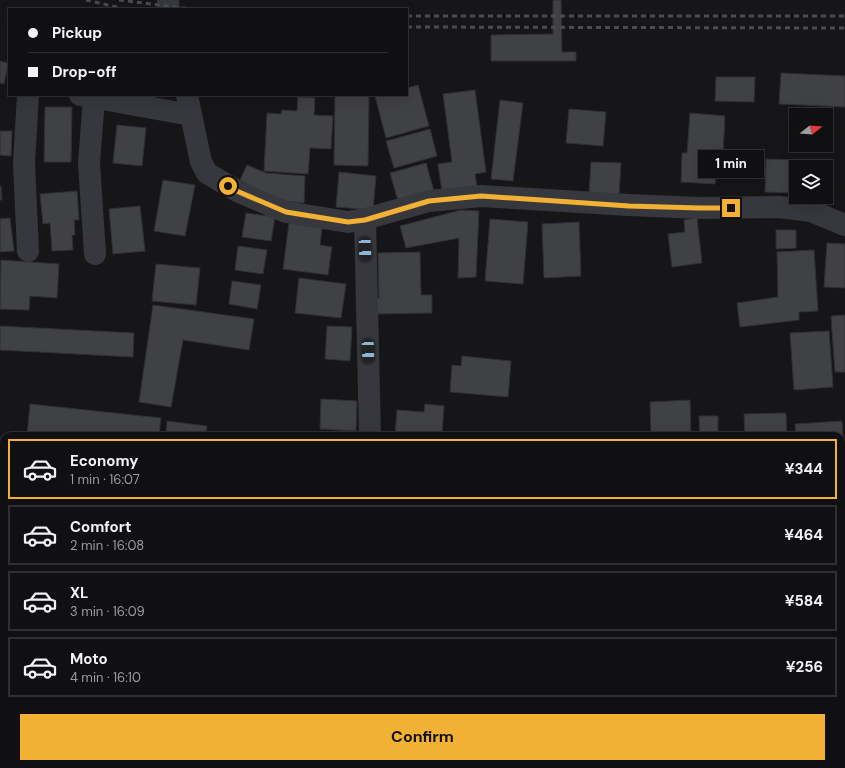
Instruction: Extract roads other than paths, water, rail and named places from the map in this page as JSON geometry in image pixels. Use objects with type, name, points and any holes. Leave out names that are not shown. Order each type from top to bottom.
[{"type":"street","points":[[28,96],[24,163],[28,251]]},
{"type":"street","points":[[95,254],[88,163],[87,96],[189,105],[200,162],[207,173],[239,192],[286,212],[348,222],[365,220],[429,201],[481,196],[629,206],[700,208],[779,207],[811,211],[845,225]]},
{"type":"street","points":[[365,220],[370,432]]},
{"type":"railway","points":[[86,0],[121,8]]},
{"type":"railway","points":[[119,0],[184,8]]},
{"type":"railway","points":[[408,16],[845,16]]},
{"type":"railway","points":[[408,27],[845,28]]}]
